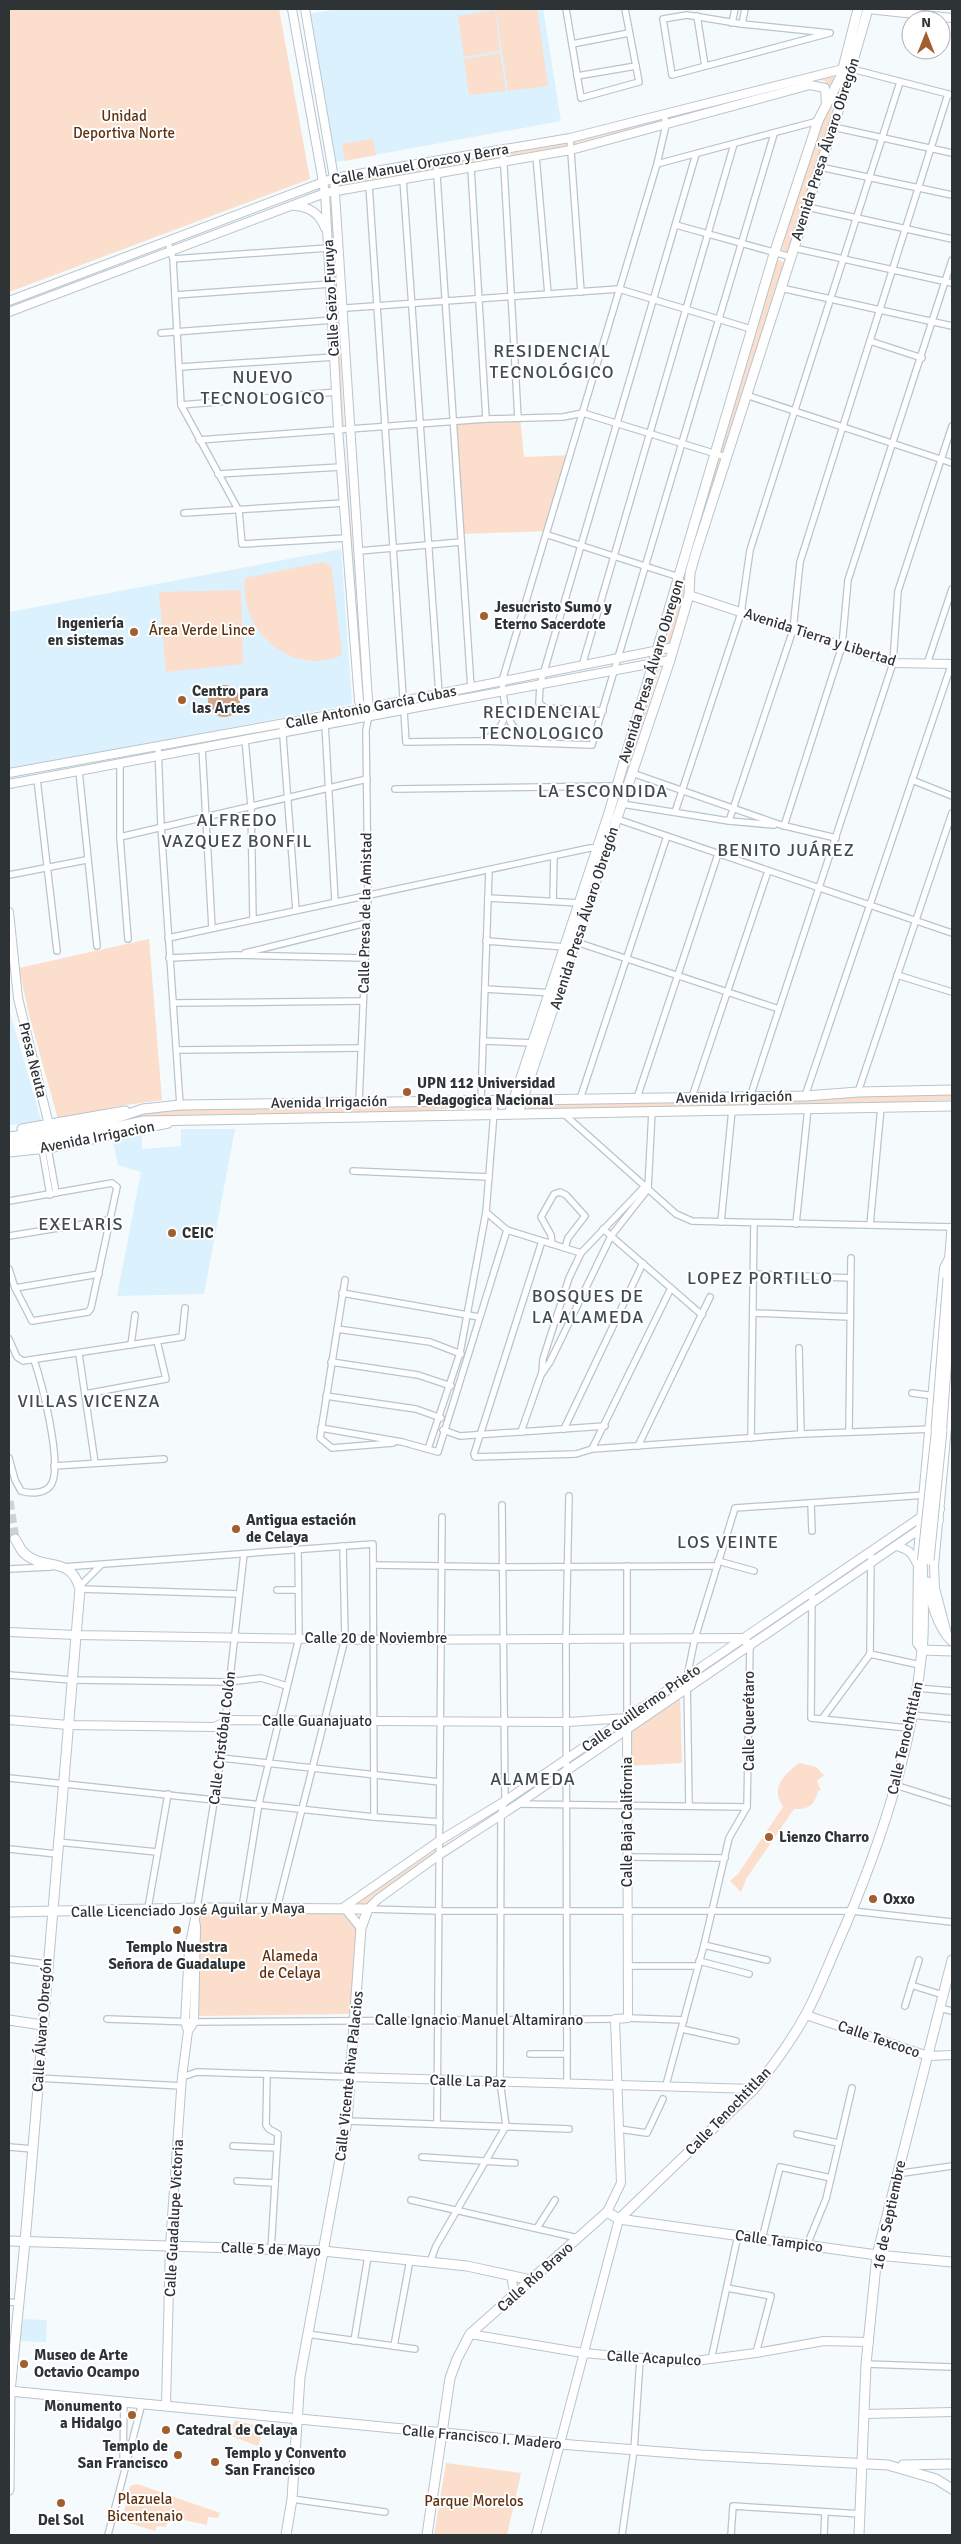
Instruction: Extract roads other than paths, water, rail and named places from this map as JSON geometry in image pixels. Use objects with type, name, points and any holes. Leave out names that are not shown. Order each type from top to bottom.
[{"type":"main road","name":"Avenida Presa Álvaro Obregón","points":[[746,395],[842,99],[858,9]]},
{"type":"main road","name":"Avenida Presa Álvaro Obregón","points":[[774,254],[818,121],[839,79],[848,68],[868,9]]},
{"type":"main road","name":"Avenida Presa Álvaro Obregon","points":[[508,1114],[554,993],[566,947],[598,848],[613,818],[617,786],[774,254]]},
{"type":"main road","name":"Avenida Presa Álvaro Obregon","points":[[649,721],[670,660],[689,595],[690,573],[696,552],[746,395]]},
{"type":"main road","name":"Avenida Presa Álvaro Obregón","points":[[518,1113],[529,1083],[554,993],[576,942],[613,818],[622,804],[649,721]]},
{"type":"main road","points":[[529,1083],[543,1099]]},
{"type":"main road","points":[[942,1090],[952,1084]]},
{"type":"main road","name":"Avenida Irrigación","points":[[9,1137],[83,1130],[143,1109],[180,1105],[805,1096],[858,1092],[952,1090]]},
{"type":"main road","points":[[941,1106],[952,1113]]},
{"type":"main road","name":"Avenida Irrigación","points":[[9,1144],[144,1121],[952,1106]]},
{"type":"main road","name":"Avenida Irrigacion","points":[[9,1131],[109,1113],[143,1109]]},
{"type":"main road","name":"Avenida Irrigacion","points":[[9,1152],[45,1148],[186,1120]]},
{"type":"main road","points":[[939,1430],[952,1228]]},
{"type":"main road","name":"Calle Tenochtitlan","points":[[619,2219],[754,2089],[768,2072],[806,2015],[852,1912],[880,1837],[896,1785],[917,1688],[922,1650],[923,1561],[939,1430]]},
{"type":"main road","points":[[15,1539],[24,1552],[64,1567],[76,1577],[79,1588]]},
{"type":"main road","points":[[923,1561],[929,1587],[951,1639]]},
{"type":"main road","name":"Calle Álvaro Obregón","points":[[9,2490],[10,2391],[33,2149],[79,1588]]},
{"type":"main road","points":[[922,1650],[947,1651]]},
{"type":"main road","name":"Calle Licenciado José Aguilar y Maya","points":[[9,1912],[148,1908],[368,1909]]},
{"type":"main road","name":"Calle Vicente Riva Palacios","points":[[286,2535],[292,2500],[300,2377],[309,2310],[323,2251],[347,2120],[356,2020],[361,1928],[368,1909]]},
{"type":"main road","name":"16 de Septiembre","points":[[859,2535],[866,2364],[877,2255],[896,2174],[952,1963]]},
{"type":"main road","points":[[9,2020],[42,2025]]},
{"type":"main road","name":"Calle Tampico","points":[[607,2212],[619,2219],[877,2255],[952,2262]]},
{"type":"main road","name":"Calle Río Bravo","points":[[427,2535],[450,2378],[470,2334],[515,2296],[607,2212]]},
{"type":"main road","name":"Calle 5 de Mayo","points":[[9,2241],[323,2251],[467,2266],[531,2280]]},
{"type":"main road","name":"Calle Francisco I. Madero","points":[[10,2391],[166,2405],[297,2420],[634,2450],[701,2459],[888,2465],[936,2478],[952,2488]]},
{"type":"main road","points":[[888,2465],[952,2464]]},
{"type":"street","name":"Calle Seizo Furuya","points":[[292,9],[325,193],[346,538],[359,701],[366,712]]},
{"type":"street","name":"Calle Seizo Furuya","points":[[305,9],[334,178],[358,551],[366,712]]},
{"type":"street","points":[[566,9],[581,98],[638,82],[625,9]]},
{"type":"street","points":[[732,23],[735,9]]},
{"type":"street","points":[[742,24],[745,9]]},
{"type":"street","points":[[868,9],[952,18]]},
{"type":"street","points":[[687,15],[732,23],[830,33],[672,74],[663,19],[687,15]]},
{"type":"street","points":[[697,16],[705,66]]},
{"type":"street","points":[[572,44],[630,33]]},
{"type":"street","points":[[577,76],[636,66]]},
{"type":"street","name":"Calle Manuel Orozco y Berra","points":[[9,301],[168,242],[323,181],[570,138],[848,68]]},
{"type":"street","points":[[729,821],[793,630],[800,562],[918,189],[950,95],[848,68]]},
{"type":"street","points":[[831,71],[839,79],[842,99]]},
{"type":"street","points":[[675,812],[741,612],[750,550],[900,82]]},
{"type":"street","name":"Calle Manuel Orozco y Berra","points":[[9,312],[172,255],[290,205],[325,193],[571,150],[810,84],[825,88],[826,106]]},
{"type":"street","points":[[532,742],[514,730],[506,713],[502,681],[548,535],[657,164],[666,125],[664,114]]},
{"type":"street","points":[[657,164],[818,121]]},
{"type":"street","points":[[833,127],[952,153]]},
{"type":"street","points":[[368,185],[406,742],[479,740],[592,745],[647,567],[774,134]]},
{"type":"street","points":[[570,138],[581,292]]},
{"type":"street","points":[[582,666],[734,144]]},
{"type":"street","points":[[503,150],[513,296],[518,418]]},
{"type":"street","points":[[603,711],[545,708],[539,702],[540,685],[696,154]]},
{"type":"street","points":[[536,156],[548,294]]},
{"type":"street","points":[[436,161],[471,688]]},
{"type":"street","points":[[820,166],[869,179],[952,195]]},
{"type":"street","points":[[470,168],[486,418]]},
{"type":"street","points":[[402,179],[439,694]]},
{"type":"street","points":[[290,205],[305,207],[315,212],[322,220],[327,234]]},
{"type":"street","points":[[807,208],[952,239]]},
{"type":"street","points":[[676,224],[774,254],[792,253],[843,260],[949,282]]},
{"type":"street","points":[[168,242],[172,255],[181,405],[239,510],[242,544],[346,538]]},
{"type":"street","points":[[172,255],[328,248]]},
{"type":"street","points":[[783,826],[842,646],[848,580],[933,322],[949,282],[952,260]]},
{"type":"street","points":[[175,295],[331,284]]},
{"type":"street","points":[[781,288],[952,326]]},
{"type":"street","points":[[332,309],[619,290],[751,329]]},
{"type":"street","points":[[160,333],[177,330],[333,320]]},
{"type":"street","points":[[870,341],[922,358]]},
{"type":"street","points":[[180,367],[335,357]]},
{"type":"street","points":[[181,405],[336,392]]},
{"type":"street","points":[[746,395],[894,442],[952,463]]},
{"type":"street","points":[[199,440],[486,418],[564,417],[583,413],[726,457]]},
{"type":"street","points":[[750,1096],[893,663],[898,591],[952,426]]},
{"type":"street","points":[[218,474],[341,467]]},
{"type":"street","points":[[184,513],[344,503]]},
{"type":"street","points":[[548,535],[679,577]]},
{"type":"street","points":[[358,551],[461,542]]},
{"type":"street","points":[[927,664],[950,605],[952,589]]},
{"type":"street","name":"Avenida Tierra y Libertad","points":[[689,595],[893,663],[952,664]]},
{"type":"street","name":"Calle Antonio García Cubas","points":[[404,705],[439,694],[674,647]]},
{"type":"street","name":"Calle Antonio García Cubas","points":[[9,773],[158,746],[282,728],[404,705],[503,692],[670,660]]},
{"type":"street","points":[[805,1096],[952,664]]},
{"type":"street","name":"Calle Antonio García Cubas","points":[[9,784],[245,739],[282,728],[325,724],[366,712]]},
{"type":"street","name":"Calle Presa de la Amistad","points":[[359,1102],[368,894],[366,712]]},
{"type":"street","points":[[479,740],[496,733],[503,724],[506,713]]},
{"type":"street","points":[[325,724],[335,901]]},
{"type":"street","points":[[282,728],[296,910]]},
{"type":"street","points":[[245,739],[251,806],[253,919]]},
{"type":"street","points":[[158,746],[169,958],[178,1050],[180,1105]]},
{"type":"street","points":[[202,747],[208,816],[212,928]]},
{"type":"street","points":[[120,763],[120,837],[128,939]]},
{"type":"street","points":[[79,771],[86,860],[97,946]]},
{"type":"street","points":[[632,773],[734,807],[783,826]]},
{"type":"street","points":[[37,779],[57,951]]},
{"type":"street","points":[[120,837],[367,779]]},
{"type":"street","points":[[912,780],[952,796]]},
{"type":"street","points":[[395,789],[617,786]]},
{"type":"street","points":[[622,804],[729,821],[783,826],[836,838]]},
{"type":"street","points":[[858,1092],[952,813]]},
{"type":"street","points":[[613,818],[952,933]]},
{"type":"street","points":[[580,1099],[667,836]]},
{"type":"street","points":[[168,938],[368,894],[554,857],[590,848],[598,848]]},
{"type":"street","points":[[637,1098],[718,854]]},
{"type":"street","points":[[553,901],[554,857]]},
{"type":"street","points":[[9,875],[86,860]]},
{"type":"street","points":[[481,1100],[489,870]]},
{"type":"street","points":[[692,1097],[768,871]]},
{"type":"street","points":[[488,898],[580,903]]},
{"type":"street","name":"Presa Neuta","points":[[9,912],[18,998],[49,1125]]},
{"type":"street","points":[[236,955],[366,923]]},
{"type":"street","points":[[486,941],[566,947]]},
{"type":"street","points":[[576,942],[627,957],[780,1009]]},
{"type":"street","points":[[169,958],[236,955],[365,958]]},
{"type":"street","points":[[897,975],[952,992]]},
{"type":"street","points":[[485,989],[554,993]]},
{"type":"street","points":[[174,1003],[363,1001]]},
{"type":"street","points":[[483,1041],[534,1043]]},
{"type":"street","points":[[178,1050],[361,1048]]},
{"type":"street","points":[[428,1449],[460,1353],[486,1212],[496,1114],[495,1100]]},
{"type":"street","points":[[870,1226],[881,1107]]},
{"type":"street","points":[[796,1224],[808,1108]]},
{"type":"street","points":[[721,1222],[732,1110]]},
{"type":"street","points":[[521,1432],[542,1375],[612,1236],[646,1186],[652,1111]]},
{"type":"street","points":[[563,1113],[676,1214],[692,1221],[952,1228]]},
{"type":"street","points":[[45,1148],[56,1193]]},
{"type":"street","points":[[45,1148],[50,1195]]},
{"type":"street","points":[[353,1171],[489,1177]]},
{"type":"street","points":[[9,1201],[115,1184],[117,1187],[108,1220],[91,1308],[84,1314],[32,1321],[15,1288],[9,1270]]},
{"type":"street","points":[[542,1375],[543,1359],[569,1278],[581,1253],[646,1186]]},
{"type":"street","points":[[552,1244],[551,1235],[541,1216],[554,1194],[560,1192],[566,1195],[585,1216],[568,1238],[565,1248]]},
{"type":"street","points":[[486,1212],[507,1230],[581,1253]]},
{"type":"street","points":[[9,1236],[108,1220]]},
{"type":"street","points":[[751,1438],[754,1223]]},
{"type":"street","points":[[603,1229],[702,1315]]},
{"type":"street","points":[[321,1428],[402,1442],[438,1452],[443,1430],[507,1230]]},
{"type":"street","points":[[542,1241],[480,1434],[474,1454],[475,1457],[576,1454],[592,1449],[801,1434],[939,1430]]},
{"type":"street","points":[[939,1430],[932,1395],[944,1268],[950,1256]]},
{"type":"street","points":[[849,1432],[851,1258]]},
{"type":"street","points":[[564,1429],[643,1264]]},
{"type":"street","points":[[15,1288],[99,1274]]},
{"type":"street","points":[[753,1274],[850,1278]]},
{"type":"street","points":[[345,1280],[320,1438],[332,1448],[402,1442]]},
{"type":"street","points":[[592,1449],[672,1288]]},
{"type":"street","points":[[342,1293],[479,1317]]},
{"type":"street","points":[[946,1624],[933,1579],[941,1494],[939,1430],[952,1296]]},
{"type":"street","points":[[638,1446],[710,1297]]},
{"type":"street","points":[[9,1339],[20,1360],[34,1360],[182,1337],[185,1308]]},
{"type":"street","points":[[753,1313],[850,1317]]},
{"type":"street","points":[[131,1345],[135,1315]]},
{"type":"street","points":[[336,1329],[430,1342],[467,1355]]},
{"type":"street","points":[[85,1394],[166,1379],[157,1341]]},
{"type":"street","points":[[799,1348],[801,1434]]},
{"type":"street","points":[[78,1354],[95,1463]]},
{"type":"street","points":[[9,1458],[12,1480],[21,1491],[47,1490],[53,1481],[54,1466],[51,1432],[34,1360]]},
{"type":"street","points":[[331,1362],[418,1375],[457,1388]]},
{"type":"street","points":[[939,1430],[951,1409],[952,1373]]},
{"type":"street","points":[[912,1393],[951,1398]]},
{"type":"street","points":[[326,1396],[416,1410],[446,1421]]},
{"type":"street","points":[[443,1430],[460,1436],[605,1426]]},
{"type":"street","name":"Calle Tenochtitlan","points":[[923,1561],[921,1517],[924,1495],[939,1430]]},
{"type":"street","points":[[54,1466],[164,1459]]},
{"type":"street","points":[[688,1806],[687,1676],[695,1638],[735,1508],[941,1494]]},
{"type":"street","points":[[567,2083],[568,1722],[566,1638],[569,1496]]},
{"type":"street","points":[[811,1503],[812,1531]]},
{"type":"street","points":[[430,2262],[436,2246],[506,2126],[500,2082],[501,1813],[505,1801],[502,1505]]},
{"type":"street","name":"Calle Guillermo Prieto","points":[[344,1908],[439,1841],[505,1801],[921,1517],[940,1509]]},
{"type":"street","points":[[437,2124],[442,1517]]},
{"type":"street","name":"Calle Guillermo Prieto","points":[[368,1909],[378,1899],[439,1854],[567,1771],[872,1563],[920,1528],[939,1520]]},
{"type":"street","points":[[9,1569],[101,1565],[373,1544],[375,1565],[374,1817]]},
{"type":"street","points":[[277,1908],[345,1639],[343,1546]]},
{"type":"street","points":[[896,1546],[906,1549],[923,1561]]},
{"type":"street","points":[[242,1908],[259,1803],[299,1638],[298,1550]]},
{"type":"street","points":[[822,1719],[870,1654],[871,1551]]},
{"type":"street","name":"Calle Cristóbal Colón","points":[[195,1922],[221,1758],[244,1554]]},
{"type":"street","points":[[375,1565],[567,1567],[718,1564],[754,1572]]},
{"type":"street","points":[[79,1588],[101,1565]]},
{"type":"street","name":"Calle Baja California","points":[[627,1566],[628,1805],[626,1912],[628,2018]]},
{"type":"street","points":[[79,1588],[239,1594]]},
{"type":"street","points":[[277,1590],[298,1590]]},
{"type":"street","points":[[812,1591],[811,1718],[908,1728]]},
{"type":"street","name":"Calle 20 de Noviembre","points":[[9,1632],[76,1635],[374,1640],[743,1638]]},
{"type":"street","points":[[743,1638],[750,1646]]},
{"type":"street","points":[[947,1651],[951,1639]]},
{"type":"street","name":"Calle Querétaro","points":[[748,1807],[750,1646]]},
{"type":"street","points":[[870,1654],[920,1665]]},
{"type":"street","points":[[9,1675],[72,1680],[229,1682],[261,1678],[287,1686]]},
{"type":"street","points":[[917,1688],[952,1691]]},
{"type":"street","points":[[911,1715],[952,1719]]},
{"type":"street","name":"Calle Guanajuato","points":[[9,1720],[68,1725],[214,1727],[225,1721],[568,1722],[627,1718]]},
{"type":"street","points":[[221,1758],[440,1782]]},
{"type":"street","points":[[9,1778],[259,1803],[374,1817],[440,1822]]},
{"type":"street","points":[[896,1785],[952,1803]]},
{"type":"street","points":[[148,1908],[168,1794]]},
{"type":"street","points":[[518,1804],[748,1807]]},
{"type":"street","points":[[666,2085],[704,1945],[729,1838],[748,1807]]},
{"type":"street","points":[[58,1842],[158,1852]]},
{"type":"street","points":[[9,1850],[57,1854]]},
{"type":"street","points":[[627,1857],[725,1858]]},
{"type":"street","points":[[344,1908],[361,1928]]},
{"type":"street","points":[[368,1909],[501,1912],[852,1912],[952,1922]]},
{"type":"street","points":[[188,2031],[184,2022],[189,1949],[195,1922]]},
{"type":"street","points":[[194,2022],[195,1922]]},
{"type":"street","points":[[704,1945],[767,1960]]},
{"type":"street","points":[[9,1958],[47,1964]]},
{"type":"street","points":[[905,2006],[919,1960]]},
{"type":"street","points":[[627,1966],[698,1964],[749,1974]]},
{"type":"street","points":[[911,1986],[943,1995]]},
{"type":"street","points":[[939,2008],[952,2011]]},
{"type":"street","points":[[342,2020],[356,2009]]},
{"type":"street","name":"Calle Texcoco","points":[[806,2015],[928,2056],[952,2056]]},
{"type":"street","name":"Calle Ignacio Manuel Altamirano","points":[[107,2020],[184,2022],[615,2018],[684,2020]]},
{"type":"street","name":"Calle Río Bravo","points":[[607,2212],[621,2183],[615,2018]]},
{"type":"street","name":"Calle Guadalupe Victoria","points":[[166,2405],[170,2245],[182,2077],[188,2031],[194,2022]]},
{"type":"street","points":[[682,2028],[736,2041]]},
{"type":"street","points":[[530,2054],[567,2054]]},
{"type":"street","name":"Calle La Paz","points":[[182,2077],[197,2072],[754,2089]]},
{"type":"street","points":[[267,2074],[266,2125],[278,2134],[271,2250]]},
{"type":"street","points":[[38,2078],[182,2086]]},
{"type":"street","points":[[807,2245],[826,2199],[852,2088]]},
{"type":"street","points":[[619,2129],[647,2133],[663,2099]]},
{"type":"street","points":[[347,2120],[568,2128]]},
{"type":"street","points":[[797,2134],[838,2143]]},
{"type":"street","points":[[233,2146],[277,2148]]},
{"type":"street","points":[[9,2147],[33,2149]]},
{"type":"street","points":[[422,2158],[515,2163]]},
{"type":"street","points":[[896,2174],[952,2166]]},
{"type":"street","points":[[762,2239],[780,2167],[831,2178]]},
{"type":"street","points":[[237,2181],[275,2183]]},
{"type":"street","points":[[411,2200],[578,2238]]},
{"type":"street","points":[[537,2228],[555,2200]]},
{"type":"street","points":[[536,2535],[619,2219]]},
{"type":"street","points":[[711,2360],[738,2235]]},
{"type":"street","points":[[354,2341],[368,2256]]},
{"type":"street","points":[[394,2346],[410,2260]]},
{"type":"street","points":[[511,2276],[515,2296]]},
{"type":"street","points":[[727,2288],[771,2296],[756,2353]]},
{"type":"street","points":[[9,2302],[19,2303]]},
{"type":"street","points":[[307,2334],[415,2349]]},
{"type":"street","name":"Calle Acapulco","points":[[470,2334],[584,2353],[687,2362],[756,2353],[824,2340],[869,2342]]},
{"type":"street","points":[[622,2535],[634,2450],[640,2359]]},
{"type":"street","points":[[866,2364],[952,2367]]},
{"type":"street","points":[[122,2474],[124,2401]]},
{"type":"street","points":[[108,2535],[122,2474],[142,2403]]},
{"type":"street","points":[[865,2414],[952,2412]]},
{"type":"street","points":[[292,2500],[385,2512]]},
{"type":"street","points":[[731,2535],[733,2506],[861,2514]]},
{"type":"street","points":[[824,2535],[825,2512]]},
{"type":"tunnel","points":[[9,1501],[15,1539]]},
{"type":"place","name":"Jesucristo Sumo y Eterno Sacerdote","points":[[484,616]]},
{"type":"place","name":"Ingeniería en sistemas","points":[[134,632]]},
{"type":"place","name":"Centro para las Artes","points":[[182,700]]},
{"type":"place","name":"UPN 112 Universidad Pedagogica Nacional","points":[[407,1092]]},
{"type":"place","name":"CEIC","points":[[172,1233]]},
{"type":"place","name":"Antigua estación de Celaya","points":[[236,1529]]},
{"type":"place","name":"Lienzo Charro","points":[[769,1837]]},
{"type":"place","name":"Oxxo","points":[[873,1899]]},
{"type":"place","name":"Templo Nuestra Señora de Guadalupe","points":[[177,1930]]},
{"type":"place","name":"Museo de Arte Octavio Ocampo","points":[[24,2364]]},
{"type":"place","name":"Monumento a Hidalgo","points":[[132,2415]]},
{"type":"place","name":"Catedral de Celaya","points":[[166,2430]]},
{"type":"place","name":"Templo de San Francisco","points":[[178,2455]]},
{"type":"place","name":"Templo y Convento San Francisco","points":[[215,2462]]},
{"type":"place","name":"Del Sol","points":[[61,2503]]},
{"type":"district","name":"RESIDENCIAL TECNOLÓGICO","points":[[552,361]]},
{"type":"district","name":"NUEVO TECNOLOGICO","points":[[263,387]]},
{"type":"district","name":"RECIDENCIAL TECNOLOGICO","points":[[542,722]]},
{"type":"district","name":"LA ESCONDIDA","points":[[603,791]]},
{"type":"district","name":"ALFREDO VAZQUEZ BONFIL","points":[[237,830]]},
{"type":"district","name":"BENITO JUÁREZ","points":[[786,850]]},
{"type":"district","name":"EXELARIS","points":[[81,1224]]},
{"type":"district","name":"LOPEZ PORTILLO","points":[[760,1278]]},
{"type":"district","name":"BOSQUES DE LA ALAMEDA","points":[[588,1306]]},
{"type":"district","name":"VILLAS VICENZA","points":[[89,1401]]},
{"type":"district","name":"LOS VEINTE","points":[[728,1542]]},
{"type":"district","name":"ALAMEDA","points":[[533,1779]]},
{"type":"park label","name":"Unidad Deportiva Norte","points":[[124,124]]},
{"type":"park label","name":"Área Verde Lince","points":[[202,630]]},
{"type":"park label","name":"Alameda de Celaya","points":[[290,1964]]},
{"type":"park label","name":"Parque Morelos","points":[[474,2501]]},
{"type":"park label","name":"Plazuela Bicentenaio","points":[[145,2508]]}]
